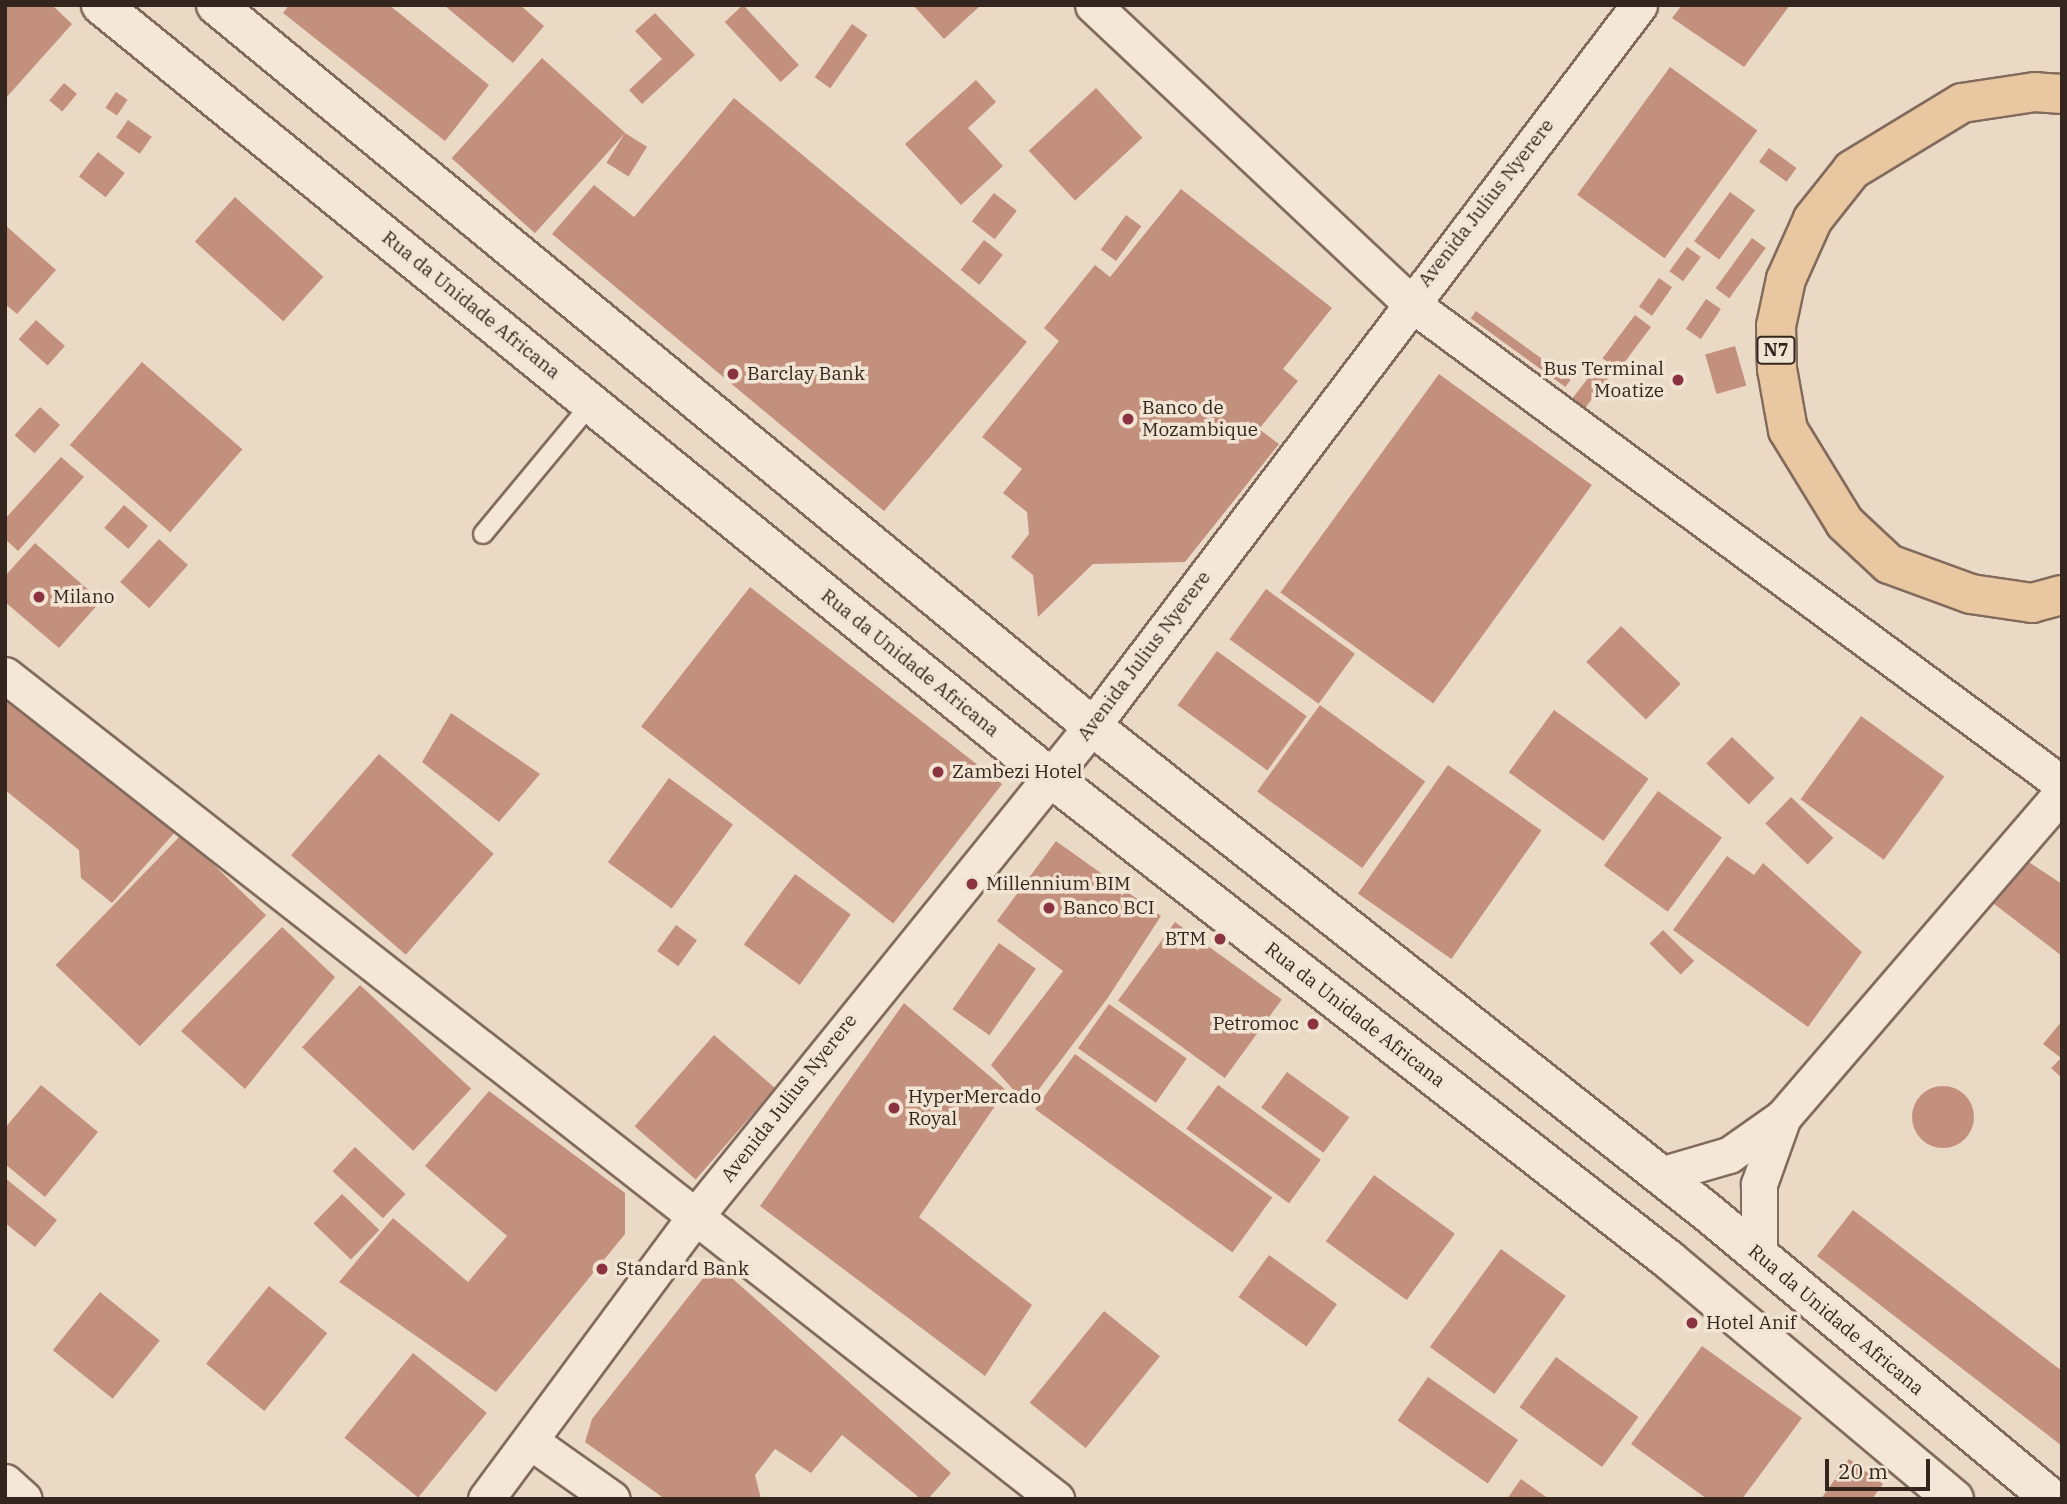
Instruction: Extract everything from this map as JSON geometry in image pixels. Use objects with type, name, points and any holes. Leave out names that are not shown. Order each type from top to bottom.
[{"type":"main road","name":"N7","points":[[2062,94],[2035,92],[1962,103],[1852,170],[1813,219],[1786,279],[1776,326],[1777,369],[1788,430],[1845,523],[1889,565],[1971,594],[2032,603],[2062,595]]},
{"type":"street","name":"Rua da Unidade Africana","points":[[101,5],[1050,777],[1669,1260],[1954,1499]]},
{"type":"street","name":"Rua da Unidade Africana","points":[[216,5],[1092,726],[1660,1175],[2052,1499]]},
{"type":"street","points":[[1093,5],[1409,302],[2062,784]]},
{"type":"street","name":"Avenida Julius Nyerere","points":[[486,1499],[698,1213],[1092,726],[1409,302],[1639,5]]},
{"type":"street","points":[[5,675],[698,1213],[1056,1499]]},
{"type":"street","points":[[1660,1175],[1730,1155],[1783,1117],[2062,793]]},
{"type":"street","points":[[1759,1255],[1759,1184],[1783,1117]]},
{"type":"street","points":[[530,1441],[612,1499]]},
{"type":"street","points":[[5,1482],[24,1499]]},
{"type":"lane","points":[[483,534],[591,404]]},
{"type":"building","points":[[5,5],[52,5],[72,24],[5,99]]},
{"type":"building","points":[[289,5],[389,5],[489,85],[445,141],[283,13]]},
{"type":"building","points":[[444,5],[520,5],[544,26],[513,63]]},
{"type":"building","points":[[743,5],[799,65],[781,82],[725,22]]},
{"type":"building","points":[[913,5],[981,5],[944,39]]},
{"type":"building","points":[[1682,5],[1790,5],[1744,67],[1672,18]]},
{"type":"building","points":[[655,13],[695,55],[642,104],[629,90],[662,59],[635,31]]},
{"type":"building","points":[[852,24],[868,35],[830,88],[815,77]]},
{"type":"building","points":[[542,58],[625,133],[535,233],[452,158]]},
{"type":"building","points":[[1670,67],[1757,130],[1665,258],[1577,195]]},
{"type":"building","points":[[976,80],[996,102],[968,128],[1003,166],[961,205],[905,144]]},
{"type":"building","points":[[64,83],[77,94],[62,112],[49,101]]},
{"type":"building","points":[[1096,88],[1142,138],[1075,200],[1029,151]]},
{"type":"building","points":[[116,92],[128,100],[117,116],[105,108]]},
{"type":"building","points":[[734,98],[1027,342],[884,511],[552,234],[594,185],[634,217]]},
{"type":"building","points":[[128,120],[152,137],[140,154],[116,137]]},
{"type":"building","points":[[625,133],[647,147],[629,176],[606,163]]},
{"type":"building","points":[[1769,148],[1797,168],[1787,182],[1759,162]]},
{"type":"building","points":[[98,152],[125,173],[106,197],[79,176]]},
{"type":"building","points":[[1181,189],[1332,308],[1283,369],[1298,381],[1259,429],[1279,444],[1185,562],[1093,564],[1038,617],[1033,575],[1011,557],[1029,534],[1027,512],[1003,493],[1022,469],[982,437],[1059,341],[1044,328],[1095,265],[1110,277]]},
{"type":"building","points":[[1730,192],[1755,210],[1719,260],[1694,241]]},
{"type":"building","points":[[994,193],[1017,211],[995,239],[972,221]]},
{"type":"building","points":[[235,197],[323,277],[283,321],[195,242]]},
{"type":"building","points":[[1126,215],[1141,226],[1116,261],[1101,250]]},
{"type":"building","points":[[5,225],[56,270],[17,314],[5,304]]},
{"type":"building","points":[[1752,238],[1766,248],[1729,298],[1716,288]]},
{"type":"building","points":[[984,240],[1003,255],[980,285],[961,270]]},
{"type":"building","points":[[1687,247],[1701,257],[1683,281],[1669,271]]},
{"type":"building","points":[[1659,278],[1672,287],[1652,316],[1639,307]]},
{"type":"building","points":[[1706,299],[1721,309],[1701,339],[1686,329]]},
{"type":"building","points":[[1476,311],[1571,380],[1565,387],[1471,318]]},
{"type":"building","points":[[1635,315],[1651,327],[1618,370],[1603,358]]},
{"type":"building","points":[[36,320],[65,346],[48,365],[19,339]]},
{"type":"building","points":[[1735,346],[1746,385],[1717,394],[1705,355]]},
{"type":"building","points":[[142,362],[242,449],[170,532],[70,445]]},
{"type":"building","points":[[1596,368],[1609,378],[1582,412],[1570,402]]},
{"type":"building","points":[[1439,374],[1592,485],[1433,704],[1280,592]]},
{"type":"building","points":[[40,407],[60,425],[35,453],[15,435]]},
{"type":"building","points":[[61,457],[84,477],[18,551],[5,539],[5,519]]},
{"type":"building","points":[[124,505],[148,526],[128,549],[104,528]]},
{"type":"building","points":[[159,539],[188,565],[149,608],[120,582]]},
{"type":"building","points":[[35,543],[101,601],[59,648],[5,602],[5,576]]},
{"type":"building","points":[[750,587],[1002,784],[893,923],[641,726]]},
{"type":"building","points":[[1266,589],[1355,654],[1319,704],[1230,639]]},
{"type":"building","points":[[1621,626],[1681,684],[1646,720],[1586,662]]},
{"type":"building","points":[[1217,651],[1307,716],[1267,770],[1178,705]]},
{"type":"building","points":[[5,698],[176,831],[112,903],[81,878],[79,850],[5,790]]},
{"type":"building","points":[[1320,705],[1425,781],[1362,868],[1257,792]]},
{"type":"building","points":[[1554,710],[1649,779],[1603,841],[1509,772]]},
{"type":"building","points":[[451,713],[540,774],[499,822],[422,762]]},
{"type":"building","points":[[1861,716],[1944,777],[1884,860],[1800,799]]},
{"type":"building","points":[[1732,737],[1774,778],[1749,805],[1706,764]]},
{"type":"building","points":[[379,754],[494,854],[406,955],[291,855]]},
{"type":"building","points":[[1448,765],[1541,830],[1451,959],[1358,894]]},
{"type":"building","points":[[669,778],[733,824],[672,909],[608,862]]},
{"type":"building","points":[[1658,791],[1722,837],[1668,912],[1604,865]]},
{"type":"building","points":[[1791,797],[1833,838],[1808,865],[1765,824]]},
{"type":"building","points":[[182,834],[266,915],[140,1046],[56,965]]},
{"type":"building","points":[[1056,841],[1161,916],[1107,999],[1027,1105],[991,1065],[1063,971],[997,921]]},
{"type":"building","points":[[1727,856],[1754,875],[1763,863],[1862,952],[1808,1027],[1673,930]]},
{"type":"building","points":[[2024,859],[2062,884],[2062,956],[1989,900]]},
{"type":"building","points":[[795,874],[851,915],[800,985],[744,944]]},
{"type":"building","points":[[1175,922],[1282,1000],[1225,1078],[1118,1000]]},
{"type":"building","points":[[676,925],[697,940],[678,966],[657,951]]},
{"type":"building","points":[[282,927],[335,977],[245,1089],[181,1031]]},
{"type":"building","points":[[1663,930],[1694,961],[1681,975],[1650,943]]},
{"type":"building","points":[[999,943],[1036,969],[989,1035],[953,1009]]},
{"type":"building","points":[[360,985],[471,1089],[413,1151],[302,1047]]},
{"type":"building","points":[[904,1003],[1006,1090],[919,1217],[1032,1305],[985,1376],[760,1206]]},
{"type":"building","points":[[1109,1004],[1187,1058],[1156,1103],[1078,1048]]},
{"type":"building","points":[[2062,1021],[2062,1078],[2051,1068],[2061,1058],[2043,1044]]},
{"type":"building","points":[[714,1035],[775,1088],[696,1179],[635,1126]]},
{"type":"building","points":[[1075,1054],[1272,1197],[1232,1252],[1035,1109]]},
{"type":"building","points":[[1287,1072],[1349,1117],[1323,1153],[1261,1108]]},
{"type":"building","points":[[41,1085],[98,1132],[45,1197],[5,1164],[5,1128]]},
{"type":"building","points":[[1218,1085],[1321,1160],[1289,1203],[1186,1129]]},
{"type":"building","points":[[1943,1086],[1965,1095],[1974,1117],[1965,1139],[1943,1148],[1921,1139],[1912,1117],[1921,1095]]},
{"type":"building","points":[[489,1091],[625,1193],[625,1234],[496,1392],[339,1282],[393,1218],[468,1282],[507,1236],[425,1166]]},
{"type":"building","points":[[355,1147],[405,1194],[383,1218],[332,1171]]},
{"type":"building","points":[[1374,1175],[1455,1234],[1407,1300],[1326,1241]]},
{"type":"building","points":[[5,1178],[57,1220],[35,1247],[5,1223]]},
{"type":"building","points":[[342,1194],[379,1230],[351,1260],[314,1223]]},
{"type":"building","points":[[1853,1210],[2062,1371],[2062,1446],[1817,1256]]},
{"type":"building","points":[[1501,1249],[1566,1296],[1495,1394],[1430,1347]]},
{"type":"building","points":[[1269,1255],[1337,1304],[1306,1346],[1238,1297]]},
{"type":"building","points":[[715,1263],[951,1473],[928,1499],[921,1499],[842,1435],[811,1473],[775,1449],[755,1475],[761,1499],[665,1499],[585,1442],[592,1419]]},
{"type":"building","points":[[269,1286],[327,1333],[264,1411],[206,1364]]},
{"type":"building","points":[[100,1292],[160,1340],[113,1399],[53,1350]]},
{"type":"building","points":[[1104,1311],[1160,1356],[1086,1448],[1030,1403]]},
{"type":"building","points":[[1702,1346],[1802,1418],[1742,1499],[1707,1499],[1631,1444]]},
{"type":"building","points":[[413,1353],[487,1413],[418,1497],[344,1438]]},
{"type":"building","points":[[1556,1357],[1639,1417],[1602,1467],[1520,1407]]},
{"type":"building","points":[[1428,1377],[1518,1440],[1488,1484],[1398,1420]]},
{"type":"building","points":[[1849,1459],[1883,1484],[1872,1499],[1821,1499]]},
{"type":"building","points":[[1521,1479],[1549,1499],[1507,1499]]},
{"type":"place","name":"Barclay Bank","points":[[733,374]]},
{"type":"place","name":"Bus Terminal Moatize","points":[[1678,380]]},
{"type":"place","name":"Banco de Mozambique","points":[[1128,419]]},
{"type":"place","name":"Milano","points":[[39,597]]},
{"type":"place","name":"Zambezi Hotel","points":[[938,772]]},
{"type":"place","name":"Millennium BIM","points":[[972,884]]},
{"type":"place","name":"Banco BCI","points":[[1049,908]]},
{"type":"place","name":"BTM","points":[[1220,939]]},
{"type":"place","name":"Petromoc","points":[[1313,1024]]},
{"type":"place","name":"HyperMercado Royal","points":[[894,1108]]},
{"type":"place","name":"Standard Bank","points":[[602,1269]]},
{"type":"place","name":"Hotel Anif","points":[[1692,1323]]}]
